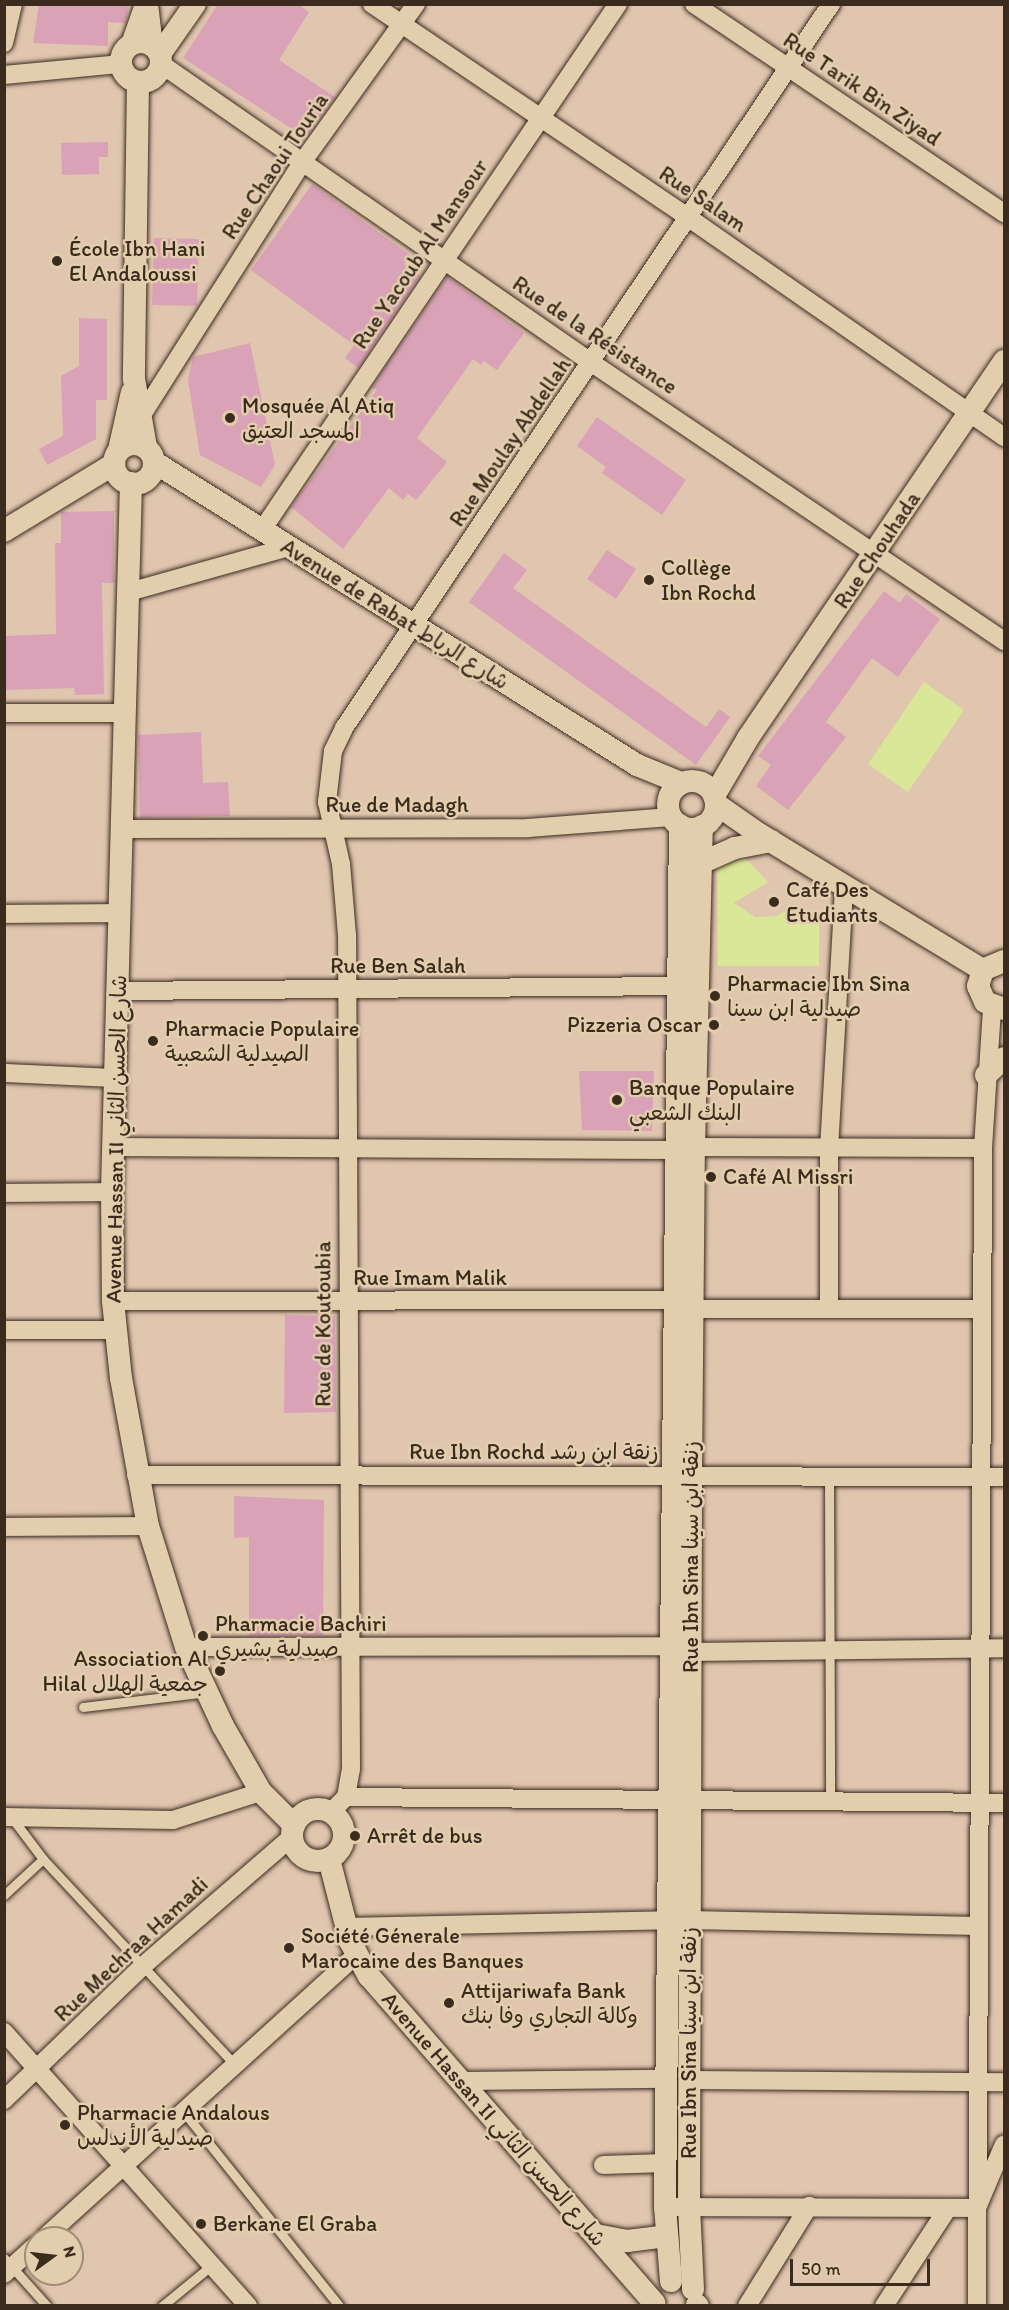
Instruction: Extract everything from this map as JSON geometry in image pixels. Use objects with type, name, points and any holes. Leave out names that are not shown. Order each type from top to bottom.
[{"type":"street","points":[[4,43],[13,4]]},
{"type":"street","points":[[144,4],[125,54],[128,78],[138,82],[153,78],[158,55],[148,4]]},
{"type":"street","name":"Rue Salam","points":[[372,4],[689,218],[968,414],[1005,437]]},
{"type":"street","name":"Rue Chaoui Touria","points":[[140,418],[301,164],[416,4]]},
{"type":"street","name":"Rue Yacoub Al Mansour","points":[[262,530],[618,4]]},
{"type":"street","name":"Rue Tarik Bin Ziyad","points":[[694,4],[1005,213]]},
{"type":"street","name":"Rue Moulay Abdellah","points":[[332,829],[327,777],[333,751],[344,728],[416,626],[831,4]]},
{"type":"street","points":[[158,55],[194,5]]},
{"type":"street","points":[[4,75],[125,54],[142,41],[158,55]]},
{"type":"street","name":"Rue de la Résistance","points":[[158,55],[301,164],[1005,641]]},
{"type":"street","points":[[134,379],[117,457],[119,477],[131,483],[145,480],[150,455],[140,418],[134,379],[138,82]]},
{"type":"street","name":"Rue Chouhada","points":[[694,813],[748,738],[1005,361]]},
{"type":"street","points":[[4,531],[117,457],[129,444],[150,455]]},
{"type":"street","name":"Avenue de Rabat شارع الرباط","points":[[150,455],[262,530],[637,765],[694,813]]},
{"type":"street","name":"Avenue Hassan II شارع الحسن الثاني","points":[[131,483],[112,1192],[113,1301],[116,1330],[136,1475],[148,1526],[186,1647],[207,1692],[261,1792],[293,1831]]},
{"type":"street","points":[[129,592],[289,547]]},
{"type":"street","points":[[4,713],[125,713]]},
{"type":"street","name":"Rue Chouhada","points":[[694,813],[689,782],[748,738]]},
{"type":"street","name":"Avenue de Rabat شارع الرباط","points":[[637,765],[689,782],[694,813]]},
{"type":"street","points":[[694,813],[765,838],[983,970]]},
{"type":"street","name":"Rue de Madagh","points":[[122,829],[528,828],[694,813]]},
{"type":"street","name":"Rue Ibn Sina زنقة ابن سينا","points":[[671,2281],[664,2207],[666,2079],[678,1920],[685,1148],[701,863],[694,813]]},
{"type":"street","name":"Rue Ibn Sina زنقة ابن سينا","points":[[685,1148],[678,986],[694,813]]},
{"type":"street","name":"Rue de Koutoubia","points":[[332,829],[345,899],[347,990],[351,1778],[346,1797]]},
{"type":"street","points":[[701,863],[765,838]]},
{"type":"street","points":[[829,1308],[829,1149],[844,886]]},
{"type":"street","points":[[4,914],[120,913]]},
{"type":"street","points":[[983,970],[1005,961]]},
{"type":"street","points":[[977,2306],[983,1148],[986,1075],[998,1008],[980,995],[983,970]]},
{"type":"street","name":"Rue Ben Salah","points":[[117,991],[678,986]]},
{"type":"street","points":[[986,1075],[1005,1058]]},
{"type":"street","points":[[4,1073],[115,1078]]},
{"type":"street","points":[[113,1147],[983,1148]]},
{"type":"street","points":[[4,1192],[112,1192]]},
{"type":"street","name":"Rue Imam Malik","points":[[113,1301],[683,1304],[982,1309]]},
{"type":"street","points":[[4,1330],[116,1330]]},
{"type":"street","name":"Rue Ibn Rochd زنقة ابن رشد","points":[[136,1475],[1005,1477]]},
{"type":"street","points":[[4,1527],[148,1526]]},
{"type":"street","points":[[186,1647],[830,1650],[1005,1648]]},
{"type":"street","points":[[8,1817],[173,1820],[261,1792]]},
{"type":"street","points":[[330,1813],[346,1797],[1005,1803]]},
{"type":"street","points":[[309,1811],[330,1813],[341,1824],[343,1840],[328,1859],[304,1858],[293,1831],[309,1811]]},
{"type":"street","name":"Rue Mechraa Hamadi","points":[[4,2100],[144,1965],[293,1831]]},
{"type":"street","name":"Avenue Hassan II شارع الحسن الثاني","points":[[328,1859],[345,1927],[356,1955],[369,1976],[463,2081],[654,2304]]},
{"type":"street","points":[[345,1927],[678,1920],[979,1926]]},
{"type":"street","name":"Rue Ibn Sina زنقة ابن سينا","points":[[678,1920],[689,2080],[688,2207],[696,2301]]},
{"type":"street","points":[[57,2226],[356,1955]]},
{"type":"street","points":[[4,2032],[248,2306]]},
{"type":"street","points":[[463,2081],[666,2079]]},
{"type":"street","points":[[689,2080],[1005,2082]]},
{"type":"street","points":[[977,2208],[1005,2144]]},
{"type":"street","points":[[603,2165],[665,2163]]},
{"type":"street","points":[[747,2306],[809,2206]]},
{"type":"street","points":[[664,2207],[977,2208]]},
{"type":"street","points":[[884,2306],[948,2208]]},
{"type":"street","points":[[596,2235],[627,2241],[665,2236]]},
{"type":"street","points":[[7,2266],[24,2254]]},
{"type":"street","points":[[654,2304],[658,2288],[671,2281],[687,2283],[696,2301]]},
{"type":"lane","points":[[829,1477],[830,1802]]},
{"type":"lane","points":[[83,1707],[207,1692]]},
{"type":"lane","points":[[8,1817],[43,1859],[144,1965],[234,2065]]},
{"type":"lane","points":[[4,1895],[43,1859]]},
{"type":"lane","points":[[183,2112],[339,2306]]},
{"type":"lane","points":[[162,2306],[212,2265]]},
{"type":"lane","points":[[7,2266],[47,2306]]},
{"type":"green space","points":[[924,682],[964,710],[908,792],[868,764]]},
{"type":"green space","points":[[744,857],[768,882],[734,903],[755,917],[776,916],[789,909],[819,919],[819,966],[718,966],[717,861]]},
{"type":"building","points":[[39,4],[128,4],[125,23],[108,22],[108,46],[33,43]]},
{"type":"building","points":[[218,4],[298,4],[309,12],[279,60],[335,97],[306,138],[183,58]]},
{"type":"building","points":[[108,142],[108,157],[99,157],[99,174],[62,175],[61,143]]},
{"type":"building","points":[[312,184],[410,255],[404,264],[420,276],[358,368],[345,358],[354,345],[251,270]]},
{"type":"building","points":[[154,238],[199,239],[197,306],[152,305]]},
{"type":"building","points":[[447,277],[524,333],[497,370],[484,361],[481,365],[473,359],[417,438],[447,462],[416,500],[408,494],[403,500],[389,488],[343,549],[291,507],[377,390],[372,387]]},
{"type":"building","points":[[79,318],[107,319],[107,400],[96,400],[96,439],[47,465],[39,449],[63,436],[61,376],[79,366]]},
{"type":"building","name":"Mosquée Al Atiq المسجد العتيق","points":[[250,343],[275,465],[261,487],[200,455],[188,380],[193,357]]},
{"type":"building","points":[[597,417],[686,480],[662,515],[602,473],[606,467],[577,446]]},
{"type":"building","points":[[114,511],[114,583],[102,583],[104,694],[75,695],[74,688],[4,690],[4,636],[56,634],[55,543],[61,543],[61,512]]},
{"type":"building","points":[[607,550],[636,569],[616,599],[587,579]]},
{"type":"building","points":[[504,553],[527,570],[513,588],[706,727],[719,709],[730,717],[696,765],[469,602]]},
{"type":"building","points":[[884,591],[900,603],[906,594],[940,619],[898,677],[872,658],[826,722],[846,737],[788,810],[756,786],[771,765],[758,756]]},
{"type":"building","points":[[201,732],[203,783],[228,782],[230,816],[140,818],[138,735]]},
{"type":"building","name":"Banque Populaire البنك الشعبي","points":[[579,1071],[654,1071],[652,1131],[582,1130]]},
{"type":"building","points":[[285,1315],[335,1316],[336,1412],[284,1413]]},
{"type":"building","points":[[234,1496],[324,1500],[323,1635],[249,1636],[249,1537],[234,1538]]},
{"type":"place","name":"École Ibn Hani El Andaloussi","points":[[57,261]]},
{"type":"place","name":"Mosquée Al Atiq المسجد العتيق","points":[[230,418]]},
{"type":"place","name":"Collège Ibn Rochd","points":[[649,580]]},
{"type":"place","name":"Café Des Etudiants","points":[[774,902]]},
{"type":"place","name":"Pharmacie Ibn Sina صيدلية ابن سينا","points":[[715,996]]},
{"type":"place","name":"Pizzeria Oscar","points":[[714,1025]]},
{"type":"place","name":"Pharmacie Populaire الصيدلية الشعبية","points":[[153,1041]]},
{"type":"place","name":"Banque Populaire البنك الشعبي","points":[[617,1100]]},
{"type":"place","name":"Café Al Missri","points":[[711,1177]]},
{"type":"place","name":"Pharmacie Bachiri صيدلية بشيري","points":[[203,1636]]},
{"type":"place","name":"Association Al Hilal جمعية الهلال","points":[[220,1671]]},
{"type":"place","name":"Arrêt de bus","points":[[355,1836]]},
{"type":"place","name":"Société Génerale Marocaine des Banques","points":[[289,1948]]},
{"type":"place","name":"Attijariwafa Bank وكالة التجاري وفا بنك","points":[[449,2003]]},
{"type":"place","name":"Pharmacie Andalous صيدلية الأندلس","points":[[65,2125]]},
{"type":"place","name":"Berkane El Graba","points":[[201,2224]]}]
